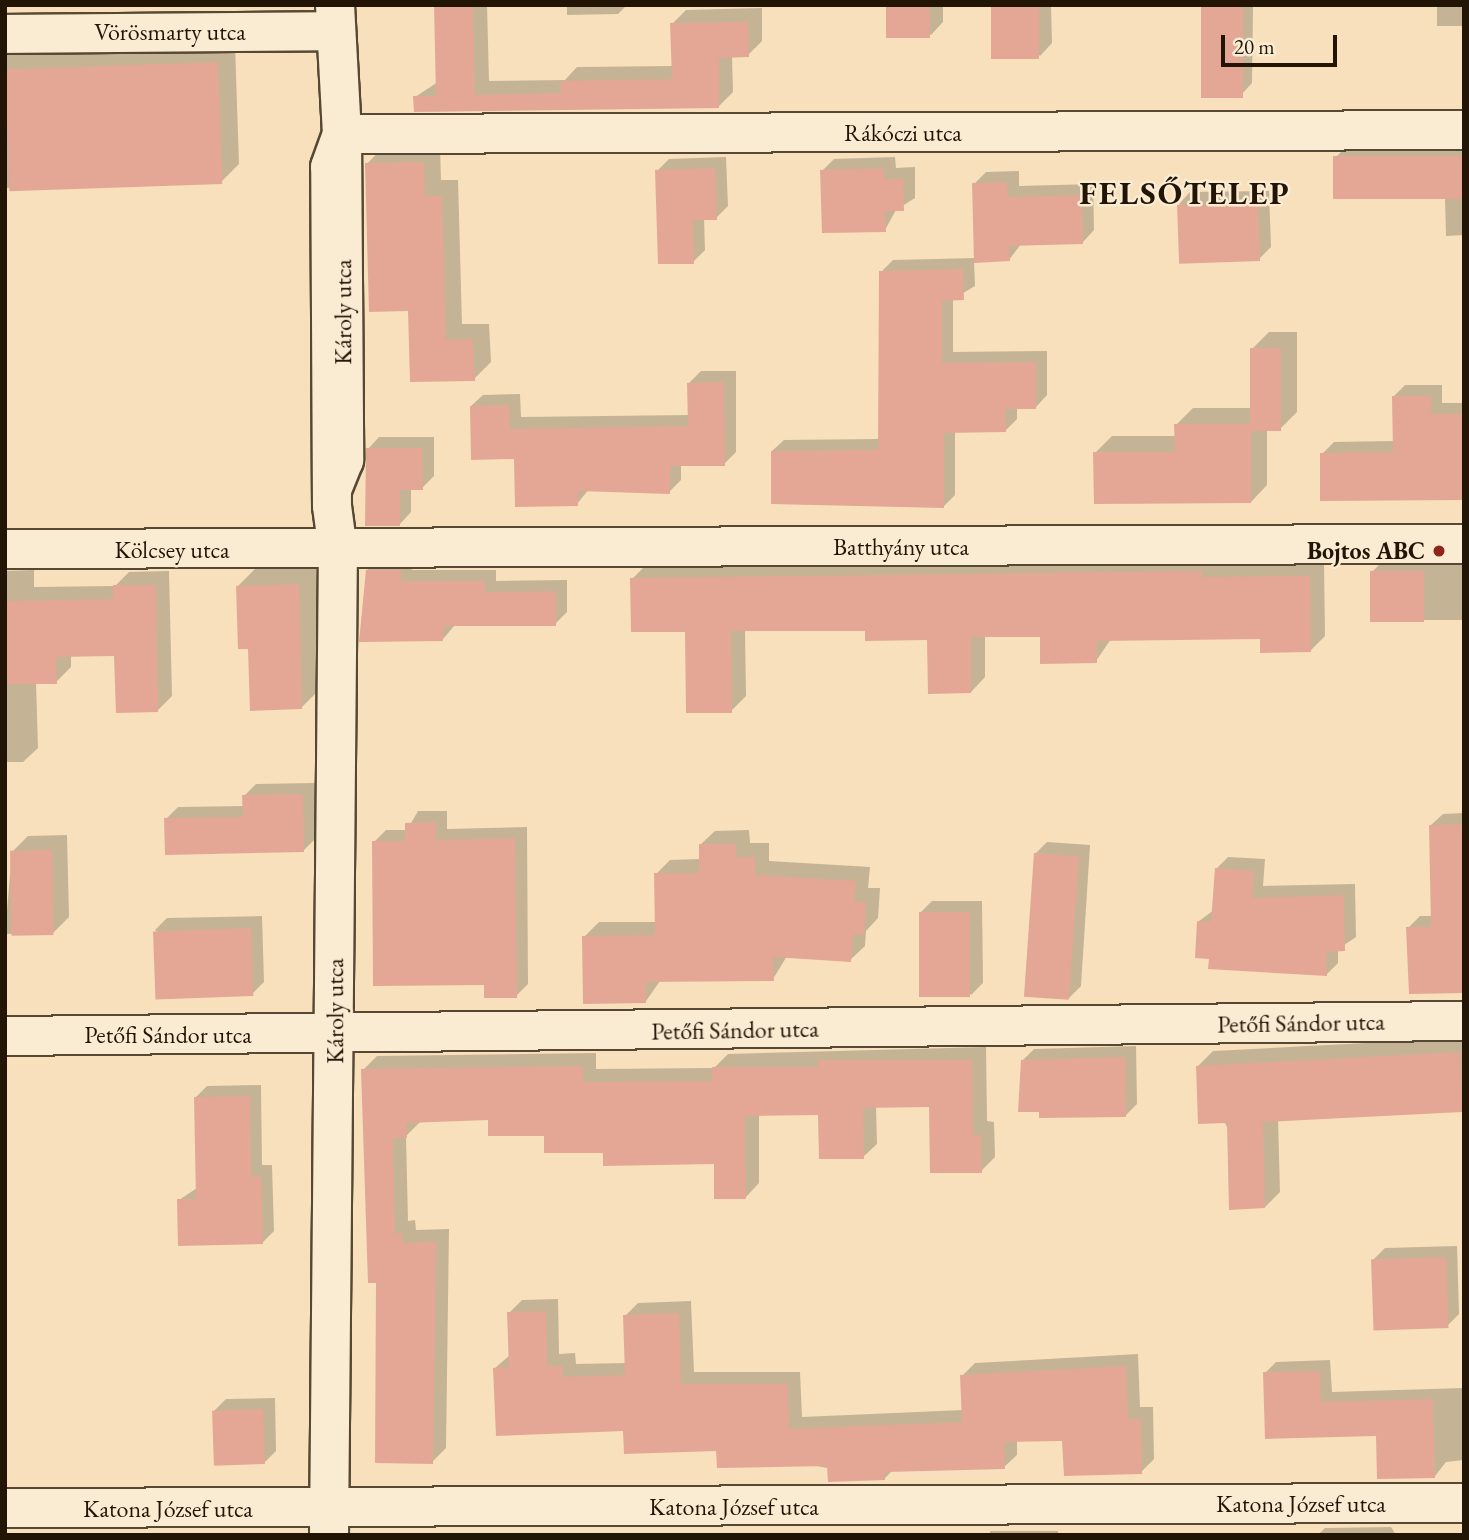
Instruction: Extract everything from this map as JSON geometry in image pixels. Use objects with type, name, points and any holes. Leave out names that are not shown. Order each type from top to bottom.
[{"type":"street","name":"Vörösmarty utca","points":[[5,34],[335,18]]},
{"type":"street","name":"Károly utca","points":[[329,1522],[338,551],[333,487],[344,460],[342,134],[335,18]]},
{"type":"street","name":"Rákóczi utca","points":[[342,134],[1464,130]]},
{"type":"street","name":"Batthyány utca","points":[[338,551],[1464,544]]},
{"type":"street","name":"Kölcsey utca","points":[[5,549],[338,551]]},
{"type":"street","name":"Petőfi Sándor utca","points":[[5,1036],[1464,1021]]},
{"type":"street","name":"Katona József utca","points":[[5,1508],[329,1522],[1464,1503]]},
{"type":"building","points":[[434,5],[473,5],[475,95],[561,93],[561,81],[672,79],[670,23],[748,22],[749,57],[719,58],[719,108],[414,112],[413,96],[436,96]]},
{"type":"building","points":[[886,5],[930,5],[930,38],[886,38]]},
{"type":"building","points":[[991,5],[1039,5],[1039,59],[991,59]]},
{"type":"building","points":[[1201,5],[1243,5],[1243,98],[1201,98]]},
{"type":"building","points":[[218,62],[222,184],[9,191],[5,69]]},
{"type":"building","points":[[1333,156],[1464,156],[1464,199],[1333,199]]},
{"type":"building","points":[[424,162],[425,196],[442,196],[446,340],[473,339],[475,381],[410,382],[408,311],[369,312],[365,163]]},
{"type":"building","points":[[715,168],[717,220],[693,220],[694,264],[658,264],[655,170]]},
{"type":"building","points":[[884,168],[884,179],[903,179],[904,211],[885,211],[886,232],[822,233],[820,170]]},
{"type":"building","points":[[1007,182],[1008,197],[1082,195],[1083,244],[1009,246],[1010,261],[974,263],[972,183]]},
{"type":"building","points":[[1258,202],[1260,261],[1179,264],[1177,205]]},
{"type":"building","points":[[963,269],[964,300],[942,301],[942,363],[1036,362],[1036,409],[1005,409],[1006,432],[944,433],[944,508],[771,504],[771,451],[878,450],[879,271]]},
{"type":"building","points":[[1250,348],[1281,348],[1281,431],[1251,431],[1251,503],[1094,504],[1093,452],[1175,452],[1174,424],[1250,424]]},
{"type":"building","points":[[724,382],[725,466],[670,466],[670,494],[578,491],[578,506],[515,507],[514,459],[471,460],[470,406],[509,405],[510,429],[688,426],[687,383]]},
{"type":"building","points":[[1392,396],[1431,396],[1431,414],[1464,414],[1464,500],[1320,501],[1320,453],[1393,452]]},
{"type":"building","points":[[366,448],[422,448],[423,490],[400,490],[400,526],[365,526]]},
{"type":"building","points":[[366,570],[401,570],[401,581],[485,581],[485,592],[556,591],[556,626],[443,626],[443,641],[359,642]]},
{"type":"building","points":[[1202,571],[1202,577],[1310,576],[1311,652],[1260,653],[1260,639],[1097,641],[1097,663],[1040,664],[1040,637],[971,637],[971,693],[928,694],[927,640],[865,641],[865,631],[731,631],[732,713],[686,713],[685,632],[631,632],[630,578]]},
{"type":"building","points":[[1370,571],[1424,571],[1424,622],[1370,622]]},
{"type":"building","points":[[299,584],[302,709],[250,711],[248,649],[238,649],[236,586]]},
{"type":"building","points":[[113,585],[156,585],[158,712],[116,713],[114,656],[56,657],[57,684],[5,684],[5,601],[113,599]]},
{"type":"building","points":[[303,794],[304,852],[165,855],[164,818],[243,817],[242,795]]},
{"type":"building","points":[[436,822],[436,840],[515,838],[517,998],[484,998],[484,985],[373,986],[372,841],[405,841],[405,823]]},
{"type":"building","points":[[1464,824],[1464,993],[1409,994],[1406,927],[1431,927],[1429,825]]},
{"type":"building","points":[[699,844],[736,844],[736,857],[755,857],[755,875],[856,881],[854,901],[866,902],[864,935],[853,934],[851,962],[773,957],[774,981],[646,982],[646,1003],[583,1004],[582,936],[655,935],[654,873],[699,873]]},
{"type":"building","points":[[52,850],[53,935],[11,936],[10,851]]},
{"type":"building","points":[[1034,853],[1079,856],[1069,1000],[1024,997]]},
{"type":"building","points":[[1215,868],[1254,871],[1252,898],[1344,895],[1345,951],[1326,952],[1327,976],[1208,969],[1209,959],[1195,958],[1197,921],[1211,922]]},
{"type":"building","points":[[919,912],[970,912],[970,997],[919,997]]},
{"type":"building","points":[[251,928],[253,996],[155,999],[153,931]]},
{"type":"building","points":[[1460,1052],[1462,1112],[1263,1122],[1265,1208],[1229,1210],[1227,1123],[1198,1124],[1196,1066]]},
{"type":"building","points":[[1125,1057],[1126,1117],[1039,1118],[1039,1112],[1018,1112],[1021,1060]]},
{"type":"building","points":[[818,1060],[972,1060],[973,1135],[981,1135],[982,1173],[930,1173],[929,1107],[863,1108],[864,1159],[819,1159],[818,1115],[745,1116],[746,1199],[714,1199],[714,1164],[603,1166],[603,1153],[544,1153],[544,1136],[488,1136],[488,1120],[406,1123],[407,1138],[393,1138],[395,1234],[402,1233],[402,1243],[436,1242],[433,1464],[375,1463],[376,1283],[368,1283],[361,1069],[583,1066],[583,1082],[712,1081],[712,1067],[818,1067]]},
{"type":"building","points":[[250,1096],[251,1177],[261,1176],[263,1244],[178,1246],[177,1199],[196,1199],[194,1097]]},
{"type":"building","points":[[1446,1257],[1448,1328],[1374,1331],[1371,1260]]},
{"type":"building","points":[[546,1311],[547,1366],[563,1366],[563,1377],[625,1375],[623,1315],[679,1313],[681,1384],[788,1384],[789,1429],[962,1422],[960,1375],[1126,1366],[1128,1419],[1141,1419],[1142,1474],[1064,1476],[1062,1441],[1004,1442],[1005,1469],[885,1472],[885,1480],[828,1482],[827,1466],[717,1468],[716,1451],[624,1454],[623,1431],[496,1436],[493,1368],[509,1367],[507,1312]]},
{"type":"building","points":[[1320,1371],[1321,1402],[1433,1399],[1435,1478],[1377,1479],[1376,1436],[1265,1439],[1263,1372]]},
{"type":"building","points":[[263,1409],[265,1464],[214,1466],[212,1411]]},
{"type":"place","name":"Bojtos ABC","points":[[1439,551]]},
{"type":"district","name":"FELSŐTELEP","points":[[1185,193]]}]
